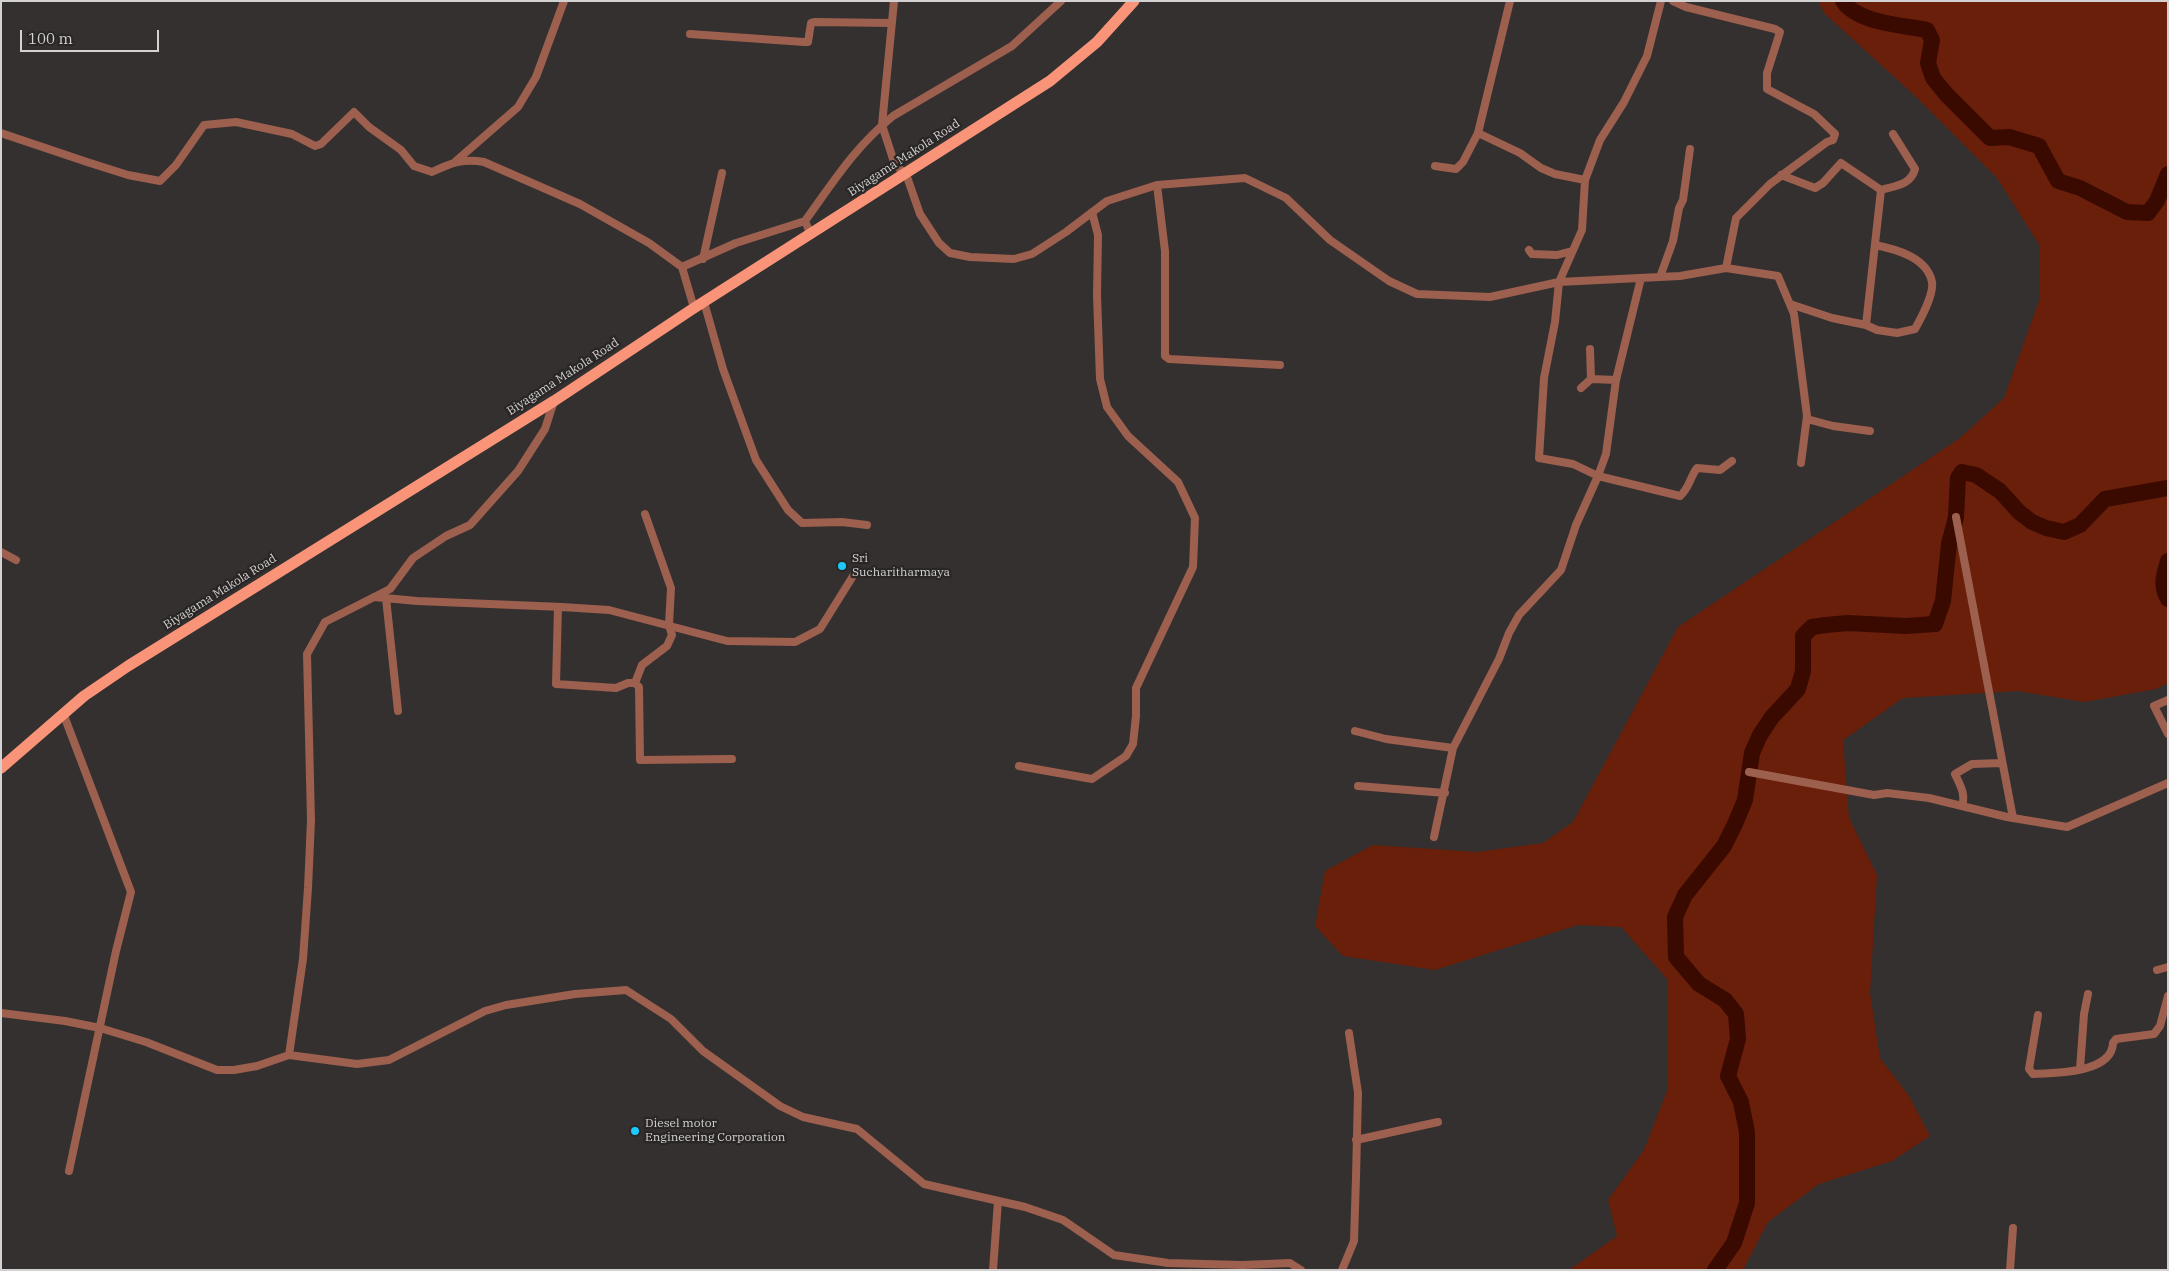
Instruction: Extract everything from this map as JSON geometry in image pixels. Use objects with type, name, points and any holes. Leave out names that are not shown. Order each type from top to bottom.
[{"type":"main road","name":"Biyagama Makola Road","points":[[1,768],[84,696],[128,666],[554,401],[699,305],[1050,81],[1097,42],[1134,1]]},
{"type":"street","points":[[452,164],[518,108],[536,77],[564,1]]},
{"type":"street","points":[[894,1],[882,125],[895,164],[906,174],[920,214],[939,243],[950,253],[970,257],[1014,258],[1032,254],[1066,232],[1107,201],[1157,185],[1245,178],[1286,198],[1330,240],[1389,281],[1417,294],[1490,298],[1559,282],[1680,276],[1726,268],[1778,276],[1794,314],[1807,419],[1801,463]]},
{"type":"street","points":[[682,267],[736,243],[805,221],[852,154],[882,125],[893,116],[1012,46],[1061,1]]},
{"type":"street","points":[[1435,166],[1456,169],[1463,162],[1478,133],[1510,1]]},
{"type":"street","points":[[1661,1],[1647,56],[1624,102],[1600,140],[1585,180],[1582,230],[1559,282],[1555,322],[1544,378],[1539,458],[1573,464],[1598,476],[1680,496],[1685,492],[1692,474],[1697,468],[1720,470],[1732,461]]},
{"type":"street","points":[[1673,1],[1686,7],[1775,29],[1780,32],[1767,73],[1767,88],[1814,114],[1835,134],[1833,140],[1827,142],[1770,184],[1736,218],[1726,268]]},
{"type":"street","points":[[690,34],[808,42],[811,23],[815,22],[891,23]]},
{"type":"street","points":[[1,132],[88,162],[160,181],[176,166],[204,125],[236,122],[292,134],[315,146],[321,144],[354,112],[369,127],[401,150],[414,166],[432,172],[468,159],[484,162],[580,204],[650,243],[682,267],[699,305],[756,460],[788,510],[802,523],[842,522],[867,525]]},
{"type":"street","points":[[1478,133],[1520,153],[1548,171],[1585,180]]},
{"type":"street","points":[[1881,190],[1908,182],[1913,176],[1915,169],[1893,134]]},
{"type":"street","points":[[1660,277],[1673,241],[1679,208],[1683,200],[1690,149]]},
{"type":"street","points":[[1781,175],[1815,188],[1823,183],[1841,163],[1881,190]]},
{"type":"street","points":[[703,259],[722,174]]},
{"type":"street","points":[[1157,185],[1165,251],[1165,356],[1169,359],[1280,365]]},
{"type":"street","points":[[1866,325],[1881,190]]},
{"type":"street","points":[[1019,766],[1092,778],[1126,756],[1133,744],[1136,688],[1193,567],[1195,518],[1178,482],[1128,436],[1107,407],[1100,379],[1097,295],[1098,235],[1092,212]]},
{"type":"street","points":[[805,221],[811,234]]},
{"type":"street","points":[[1790,304],[1878,330],[1898,333],[1915,329],[1926,310],[1932,282],[1925,268],[1910,255],[1892,248],[1875,245]]},
{"type":"street","points":[[1529,250],[1532,254],[1557,255],[1572,251]]},
{"type":"street","points":[[1434,837],[1445,793],[1453,748],[1499,659],[1518,615],[1560,570],[1576,524],[1598,476],[1606,454],[1616,380],[1641,278]]},
{"type":"street","points":[[1590,349],[1591,379]]},
{"type":"street","points":[[1581,388],[1591,379],[1616,380]]},
{"type":"street","points":[[290,1056],[303,959],[311,820],[307,654],[325,622],[390,589],[413,558],[446,536],[470,525],[518,472],[545,429],[554,401]]},
{"type":"street","points":[[1807,419],[1833,426],[1870,431]]},
{"type":"street","points":[[635,683],[642,664],[667,646],[672,635],[669,625],[671,588],[645,514]]},
{"type":"street","points":[[1956,517],[2013,818]]},
{"type":"street","points":[[1,552],[16,560]]},
{"type":"street","points":[[374,597],[460,604],[558,606],[609,610],[727,641],[795,642],[820,629],[853,576]]},
{"type":"street","points":[[386,598],[398,711]]},
{"type":"street","points":[[558,606],[556,684],[616,688],[628,683],[635,683]]},
{"type":"street","points":[[635,683],[639,688],[640,760],[732,759]]},
{"type":"street","points":[[2168,700],[2154,706],[2168,734]]},
{"type":"street","points":[[63,714],[131,892],[116,951],[69,1172]]},
{"type":"street","points":[[1355,731],[1386,739],[1453,748]]},
{"type":"street","points":[[1962,806],[1965,798],[1964,793],[1955,774],[1972,764],[2002,763]]},
{"type":"street","points":[[1749,772],[1874,795],[1887,792],[1903,794],[2013,818],[2067,827],[2168,782]]},
{"type":"street","points":[[1358,786],[1445,793]]},
{"type":"street","points":[[2157,970],[2168,967]]},
{"type":"street","points":[[1,1013],[65,1021],[100,1028],[146,1042],[217,1070],[234,1070],[257,1066],[290,1056],[357,1064],[390,1060],[486,1011],[506,1005],[557,997],[626,990],[671,1019],[703,1051],[780,1106],[803,1117],[857,1129],[924,1184],[998,1201],[1063,1220],[1114,1255],[1168,1263],[1243,1265],[1290,1263],[1301,1270]]},
{"type":"street","points":[[2080,1069],[2084,1014],[2088,994]]},
{"type":"street","points":[[2038,1015],[2029,1069],[2034,1074],[2094,1068],[2113,1050],[2113,1042],[2116,1040],[2154,1034],[2160,1026],[2168,996]]},
{"type":"street","points":[[1342,1270],[1354,1241],[1358,1093],[1349,1033]]},
{"type":"street","points":[[1356,1140],[1438,1122]]},
{"type":"street","points":[[993,1270],[998,1201]]},
{"type":"street","points":[[2010,1270],[2013,1228]]},
{"type":"shaded area","points":[[1818,1],[2168,1],[2168,683],[2156,689],[2084,702],[2018,691],[1903,698],[1843,740],[1849,818],[1877,875],[1870,993],[1880,1058],[1909,1096],[1930,1136],[1892,1161],[1819,1184],[1768,1222],[1743,1270],[1569,1270],[1617,1236],[1608,1200],[1644,1150],[1667,1091],[1668,980],[1621,927],[1578,925],[1435,970],[1343,956],[1315,926],[1325,871],[1373,845],[1477,852],[1543,843],[1573,822],[1678,627],[1960,438],[2004,398],[2040,298],[2040,246],[1997,178],[1913,94],[1824,13]]},
{"type":"waterway","points":[[1843,1],[1850,8],[1869,19],[1927,30],[1932,40],[1928,63],[1933,78],[1946,94],[1990,138],[2009,137],[2039,146],[2058,181],[2080,188],[2127,212],[2148,213],[2157,201],[2168,174]]},
{"type":"waterway","points":[[1715,1270],[1734,1243],[1747,1203],[1747,1132],[1741,1102],[1728,1076],[1738,1039],[1736,1014],[1725,1000],[1699,984],[1676,957],[1675,917],[1685,895],[1724,846],[1735,824],[1745,800],[1752,753],[1760,735],[1772,717],[1798,689],[1803,671],[1803,636],[1812,627],[1826,625],[1848,623],[1906,626],[1935,624],[1943,601],[1949,544],[1956,517],[1958,478],[1962,472],[1976,475],[2000,491],[2019,512],[2032,522],[2046,528],[2064,532],[2080,525],[2105,499],[2168,488]]},
{"type":"waterway","points":[[2168,561],[2163,585],[2168,599]]},
{"type":"place","name":"Sri Sucharitharmaya","points":[[842,566]]},
{"type":"place","name":"Diesel motor Engineering Corporation","points":[[635,1131]]}]
